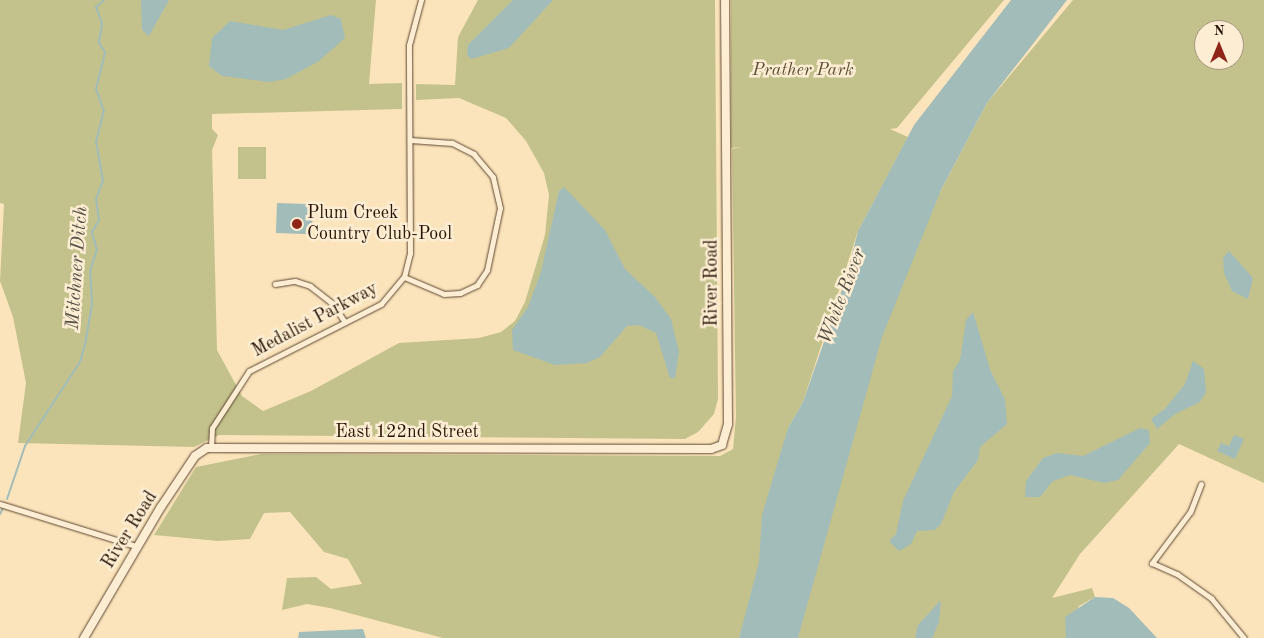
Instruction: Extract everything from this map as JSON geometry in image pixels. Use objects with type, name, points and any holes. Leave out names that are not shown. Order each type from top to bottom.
[{"type":"street","name":"Medalist Parkway","points":[[211,447],[212,428],[244,376],[381,304],[404,277],[410,253],[409,45],[421,0]]},
{"type":"street","name":"River Road","points":[[604,448],[714,449],[726,438],[725,0]]},
{"type":"street","points":[[404,277],[444,294],[460,293],[477,285],[487,270],[500,208],[493,177],[474,154],[452,143],[410,140]]},
{"type":"street","points":[[275,284],[295,281],[310,286],[332,303],[345,322]]},
{"type":"street","name":"River Road","points":[[84,638],[136,546],[195,456],[211,447]]},
{"type":"street","name":"East 122nd Street","points":[[211,447],[604,448]]},
{"type":"street","points":[[1201,484],[1190,512],[1152,563],[1185,579],[1211,598],[1244,638]]},
{"type":"street","points":[[0,504],[136,546]]},
{"type":"green space","points":[[0,0],[376,0],[369,84],[402,83],[402,109],[212,114],[212,129],[218,135],[212,150],[217,350],[242,396],[263,411],[311,391],[399,343],[479,338],[501,332],[515,321],[525,302],[545,235],[549,195],[544,173],[526,141],[506,118],[459,98],[416,100],[416,84],[455,85],[458,37],[478,0],[715,0],[718,399],[714,414],[698,432],[685,439],[219,435],[194,447],[18,443],[26,383],[13,317],[0,281],[4,204],[0,203]]},
{"type":"green space","name":"Prather Park","points":[[731,0],[1004,0],[897,128],[890,129],[908,137],[858,231],[803,402],[788,428],[758,575],[739,638],[443,638],[330,608],[307,604],[282,610],[287,578],[316,577],[331,589],[362,584],[348,559],[324,552],[290,512],[264,513],[250,539],[218,541],[154,535],[196,467],[261,454],[720,456],[733,449],[736,417],[732,149],[741,147],[731,148]]},
{"type":"green space","points":[[1073,0],[1264,0],[1264,483],[1179,444],[1080,554],[1052,598],[1092,588],[1095,597],[1079,606],[1066,638],[798,638],[826,525],[884,327],[930,211],[987,103]]},
{"type":"green space","points":[[238,147],[266,147],[266,179],[238,179]]},
{"type":"water","points":[[141,0],[169,0],[149,36],[142,30]]},
{"type":"water","points":[[513,0],[553,0],[509,48],[471,59],[467,55],[468,45]]},
{"type":"water","name":"White River","points":[[1011,0],[1067,0],[987,103],[941,190],[882,337],[798,638],[739,638],[759,562],[762,515],[788,428],[803,402],[846,278],[858,231],[914,125]]},
{"type":"water","points":[[331,15],[341,19],[345,38],[319,61],[286,79],[269,82],[222,76],[209,66],[212,38],[230,21],[283,30]]},
{"type":"water","points":[[564,187],[605,230],[625,269],[655,297],[671,319],[679,352],[675,378],[670,378],[656,333],[639,325],[627,326],[600,357],[587,363],[555,365],[513,350],[512,330],[528,307],[541,272],[559,191]]},
{"type":"water","name":"Plum Creek Country Club-Pool","points":[[277,203],[313,204],[312,234],[276,233]]},
{"type":"water","points":[[1229,251],[1253,278],[1248,299],[1232,291],[1224,273],[1223,258]]},
{"type":"water","points":[[973,312],[991,372],[1005,399],[1007,424],[980,447],[978,460],[954,492],[941,524],[935,530],[917,531],[911,544],[899,551],[889,541],[896,534],[903,501],[952,396],[953,371],[960,360],[966,320]]},
{"type":"water","points":[[1193,361],[1204,369],[1206,392],[1200,402],[1175,414],[1157,429],[1151,419],[1165,409],[1185,384]]},
{"type":"water","points":[[1140,428],[1149,430],[1150,443],[1118,480],[1104,483],[1070,475],[1053,481],[1040,497],[1025,497],[1026,481],[1043,458],[1057,453],[1083,456]]},
{"type":"water","points":[[1234,435],[1244,439],[1235,459],[1217,451],[1221,443],[1229,446]]},
{"type":"water","points":[[1095,597],[1113,598],[1129,608],[1157,638],[1066,638],[1065,617]]},
{"type":"water","points":[[941,600],[939,622],[932,638],[915,638],[918,625]]},
{"type":"water","points":[[363,629],[366,638],[298,638],[299,632]]},
{"type":"waterway","name":"Mitchner Ditch","points":[[7,499],[25,446],[80,362],[85,345],[92,304],[90,271],[97,250],[92,232],[99,220],[96,199],[103,181],[96,142],[104,111],[96,89],[105,52],[99,43],[102,23],[96,7],[104,0]]},
{"type":"waterway","name":"Mitchner Ditch","points":[[0,514],[3,508]]},
{"type":"place","name":"Plum Creek Country Club-Pool","points":[[297,224]]}]
